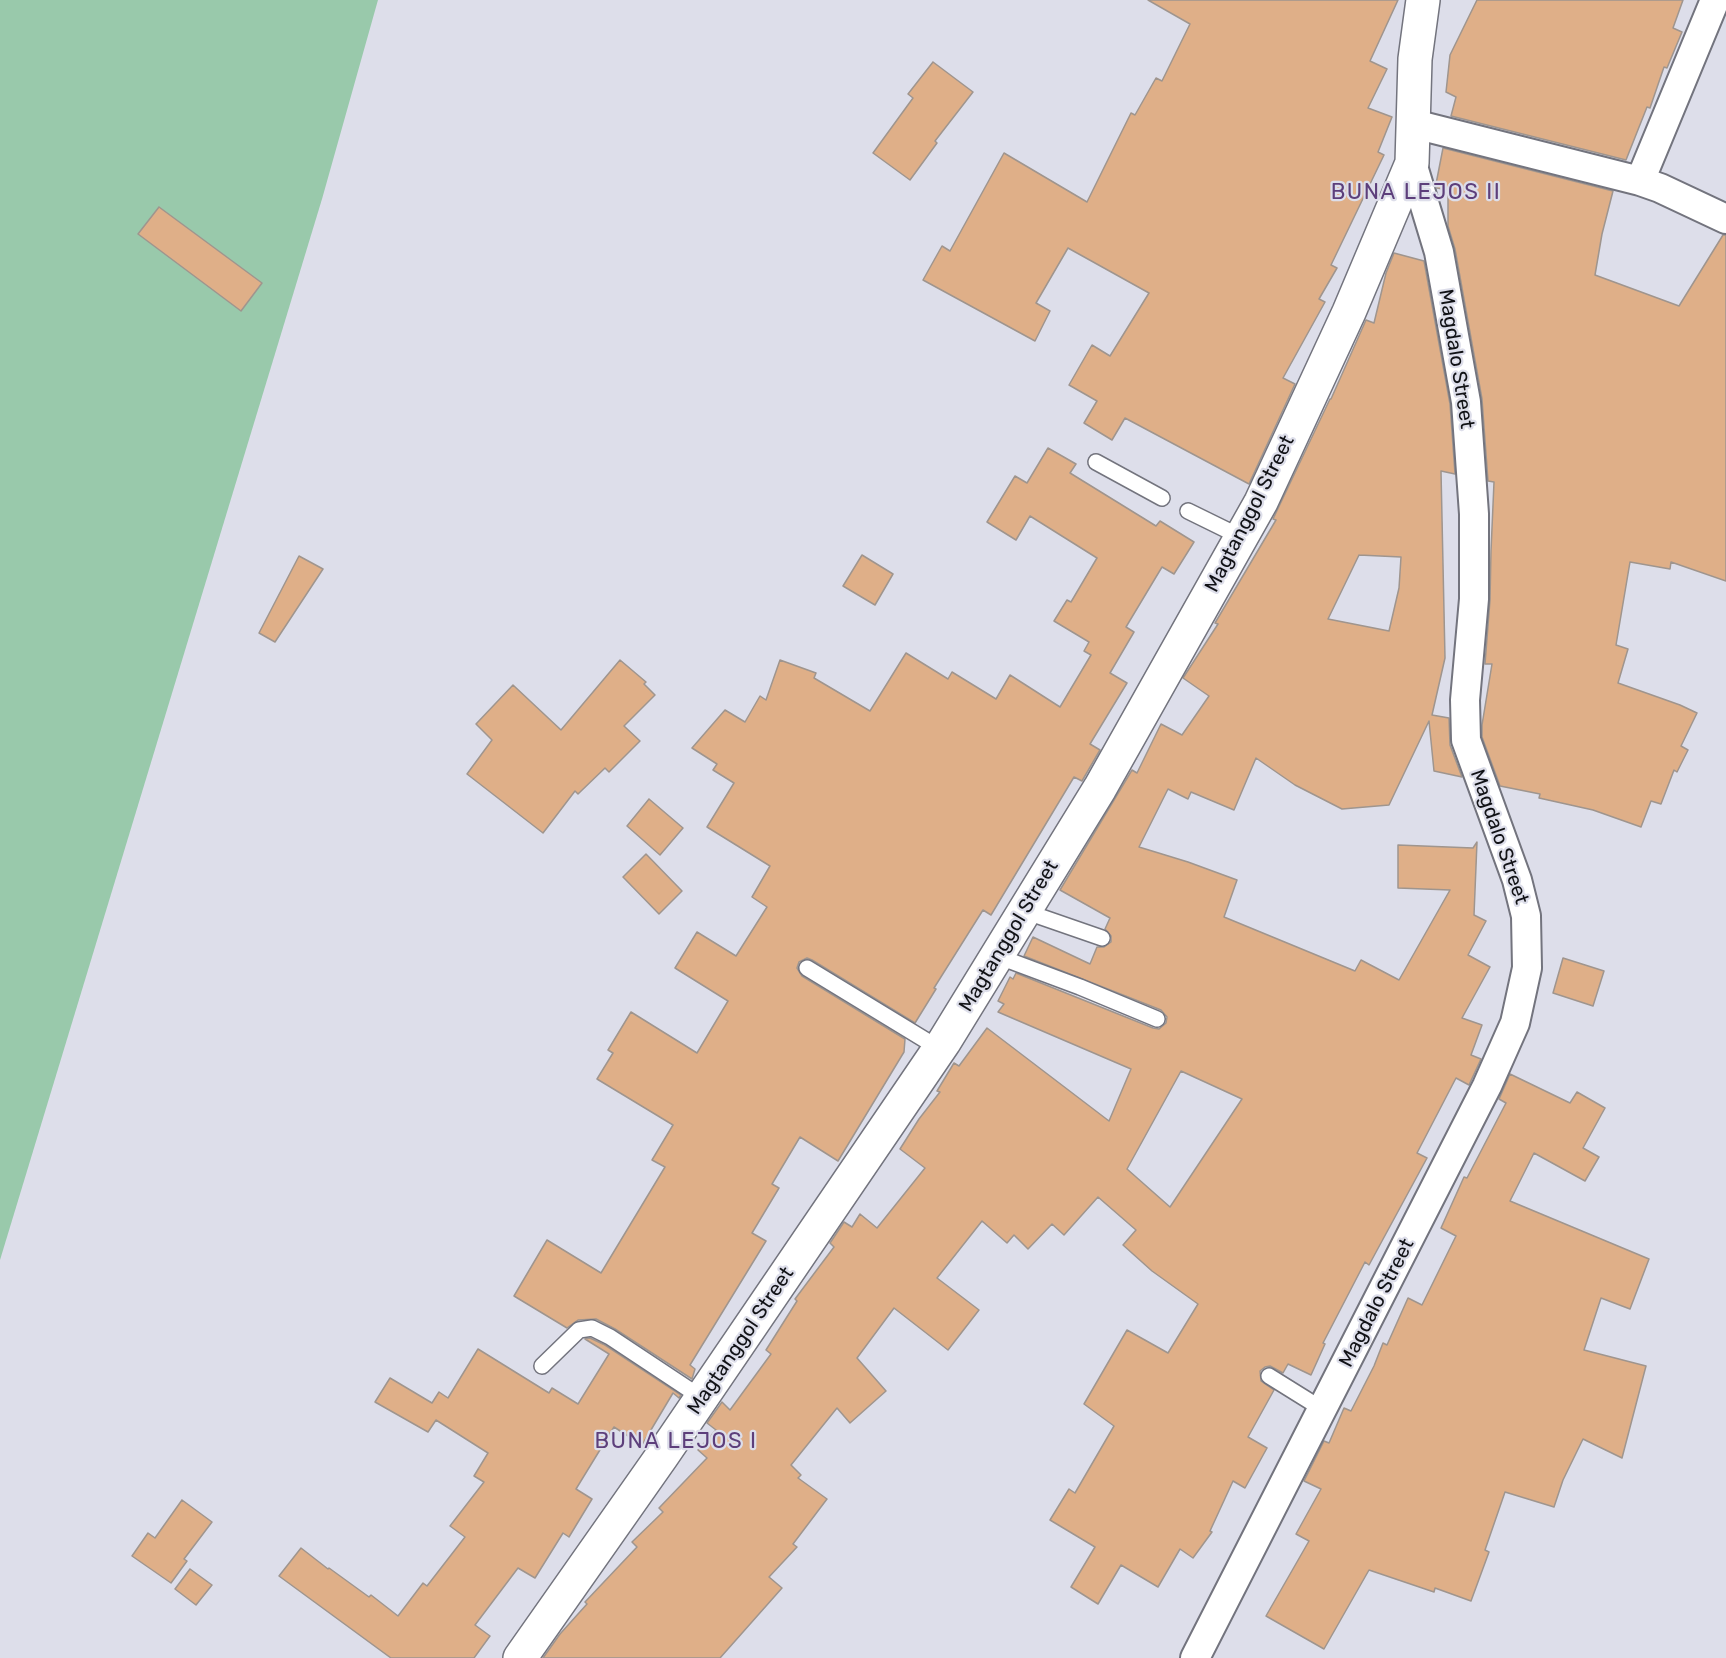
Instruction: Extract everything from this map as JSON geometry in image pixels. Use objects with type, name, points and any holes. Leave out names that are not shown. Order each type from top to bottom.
[{"type":"street","points":[[1412,163],[1415,59],[1423,0]]},
{"type":"street","points":[[1640,181],[1714,0]]},
{"type":"street","points":[[1414,124],[1640,181],[1726,219]]},
{"type":"street","name":"Magtanggol Street","points":[[520,1658],[702,1398],[940,1049],[1100,788],[1261,502],[1344,322],[1412,163]]},
{"type":"street","name":"Magdalo Street","points":[[1195,1658],[1488,1086],[1515,1023],[1527,968],[1527,916],[1517,880],[1466,740],[1465,700],[1474,598],[1474,514],[1466,402],[1439,252],[1412,163]]},
{"type":"lane","points":[[1096,462],[1162,498]]},
{"type":"lane","points":[[1188,511],[1241,537]]},
{"type":"lane","points":[[1024,911],[1102,938]]},
{"type":"lane","points":[[997,956],[1157,1019]]},
{"type":"lane","points":[[807,968],[940,1049]]},
{"type":"lane","points":[[542,1366],[579,1330],[592,1328],[610,1337],[702,1398]]},
{"type":"lane","points":[[1269,1376],[1322,1409]]},
{"type":"green space","points":[[0,0],[378,0],[322,199],[0,1260]]},
{"type":"building","points":[[1148,0],[1398,0],[1370,61],[1387,69],[1368,108],[1392,117],[1378,152],[1384,155],[1331,265],[1337,268],[1319,299],[1325,302],[1283,378],[1295,384],[1249,484],[1125,418],[1112,440],[1084,423],[1097,401],[1069,385],[1092,345],[1110,356],[1149,293],[1068,248],[1036,303],[1050,311],[1035,341],[923,280],[942,246],[950,251],[1004,153],[1087,202],[1131,113],[1135,115],[1156,78],[1162,81],[1190,24]]},
{"type":"building","points":[[1477,0],[1683,0],[1673,28],[1682,32],[1667,68],[1664,67],[1650,108],[1647,107],[1626,160],[1451,116],[1456,97],[1446,92],[1450,55]]},
{"type":"building","points":[[933,62],[973,92],[935,141],[937,143],[910,180],[873,153],[913,98],[908,94]]},
{"type":"building","points":[[1443,148],[1613,191],[1595,275],[1679,306],[1723,235],[1726,235],[1726,581],[1671,562],[1670,569],[1630,562],[1616,645],[1628,649],[1618,683],[1697,713],[1681,746],[1688,750],[1677,772],[1674,770],[1661,804],[1651,801],[1641,827],[1593,810],[1539,798],[1540,794],[1500,786],[1482,737],[1492,664],[1485,664],[1490,600],[1494,482],[1488,481],[1482,399],[1455,249],[1448,226],[1448,190],[1437,188],[1436,184]]},
{"type":"building","points":[[159,207],[262,283],[241,311],[138,234]]},
{"type":"building","points":[[1394,253],[1424,261],[1450,404],[1455,474],[1441,471],[1445,658],[1432,715],[1449,718],[1450,745],[1462,777],[1434,771],[1429,721],[1389,805],[1342,809],[1295,785],[1256,758],[1234,810],[1191,792],[1188,799],[1168,789],[1139,847],[1237,880],[1224,917],[1355,971],[1361,960],[1399,980],[1450,890],[1398,888],[1398,845],[1473,848],[1477,842],[1474,915],[1486,921],[1468,955],[1490,967],[1462,1018],[1482,1025],[1471,1055],[1481,1059],[1469,1085],[1456,1078],[1417,1153],[1427,1158],[1369,1265],[1365,1262],[1323,1343],[1325,1344],[1311,1375],[1288,1364],[1283,1373],[1270,1366],[1260,1371],[1261,1381],[1274,1390],[1248,1437],[1267,1448],[1245,1488],[1233,1481],[1210,1531],[1212,1532],[1193,1558],[1180,1549],[1158,1587],[1121,1565],[1098,1604],[1071,1587],[1095,1547],[1050,1520],[1069,1489],[1075,1493],[1114,1426],[1084,1404],[1127,1330],[1168,1353],[1198,1304],[1152,1271],[1123,1245],[1136,1230],[1098,1197],[1064,1235],[1052,1224],[1028,1249],[1014,1235],[1007,1243],[982,1221],[937,1278],[979,1310],[948,1350],[894,1308],[857,1358],[886,1391],[850,1423],[837,1408],[791,1465],[801,1475],[798,1478],[827,1499],[793,1544],[797,1547],[769,1577],[782,1588],[720,1658],[543,1658],[560,1634],[587,1604],[585,1602],[637,1547],[632,1542],[663,1512],[659,1508],[707,1458],[698,1450],[716,1430],[707,1423],[722,1402],[730,1410],[771,1354],[766,1350],[797,1301],[795,1299],[834,1247],[830,1243],[844,1222],[852,1227],[860,1214],[877,1228],[925,1168],[900,1149],[940,1092],[937,1091],[954,1063],[959,1066],[987,1028],[1109,1121],[1131,1069],[998,1012],[1004,1004],[998,1001],[1010,977],[1013,979],[1016,973],[1153,1028],[1159,1029],[1166,1023],[1167,1017],[1161,1010],[1024,956],[1033,937],[1090,964],[1097,947],[1104,947],[1111,942],[1111,936],[1105,929],[1110,918],[1060,890],[1132,770],[1137,773],[1161,724],[1182,735],[1209,696],[1183,678],[1218,624],[1215,623],[1276,520],[1273,519],[1366,320],[1374,323],[1386,273]],"holes":[[[1359,555],[1401,557],[1399,588],[1389,631],[1328,619]],[[1181,1071],[1242,1099],[1170,1207],[1127,1169]]]},
{"type":"building","points":[[1048,448],[1076,464],[1070,473],[1156,526],[1160,521],[1194,542],[1174,574],[1162,567],[1126,627],[1134,632],[1110,673],[1127,683],[1090,744],[1100,750],[1082,781],[1074,777],[991,915],[983,910],[915,1023],[812,960],[807,958],[799,962],[797,968],[802,976],[905,1039],[904,1052],[838,1161],[800,1137],[772,1184],[779,1188],[752,1233],[766,1241],[690,1365],[695,1369],[692,1379],[596,1319],[578,1320],[567,1328],[514,1296],[547,1240],[601,1273],[665,1167],[652,1160],[673,1125],[597,1079],[613,1053],[608,1050],[631,1012],[697,1053],[728,1001],[675,968],[697,932],[736,956],[767,907],[752,897],[770,866],[707,827],[734,783],[713,770],[717,764],[692,748],[725,710],[745,722],[760,696],[766,700],[780,660],[816,673],[814,678],[870,711],[906,653],[948,679],[952,672],[996,699],[1010,675],[1060,707],[1091,655],[1084,651],[1089,642],[1054,621],[1067,600],[1071,602],[1097,558],[1030,516],[1016,540],[987,522],[1015,476],[1027,483]]},
{"type":"building","points":[[862,555],[893,574],[875,605],[843,586]]},
{"type":"building","points":[[299,556],[323,569],[275,642],[259,633]]},
{"type":"building","points":[[620,660],[646,682],[644,684],[655,695],[624,726],[640,741],[609,772],[605,768],[578,794],[575,791],[543,833],[467,774],[492,740],[476,724],[513,685],[561,730]]},
{"type":"building","points":[[649,799],[683,828],[660,855],[627,826]]},
{"type":"building","points":[[646,854],[682,891],[659,914],[623,877]]},
{"type":"building","points":[[1563,958],[1604,971],[1593,1006],[1553,993]]},
{"type":"building","points":[[1510,1074],[1570,1103],[1577,1092],[1605,1108],[1583,1148],[1599,1157],[1585,1181],[1534,1153],[1510,1201],[1649,1259],[1630,1309],[1601,1298],[1584,1350],[1646,1366],[1622,1458],[1583,1439],[1563,1480],[1554,1507],[1505,1492],[1485,1550],[1489,1552],[1471,1601],[1435,1588],[1434,1592],[1369,1570],[1324,1649],[1266,1616],[1309,1541],[1296,1534],[1321,1489],[1304,1481],[1324,1441],[1329,1443],[1344,1408],[1351,1411],[1383,1343],[1387,1345],[1408,1298],[1422,1305],[1456,1236],[1441,1228],[1464,1177],[1467,1178],[1506,1103],[1499,1099]]},
{"type":"building","points":[[590,1338],[605,1345],[681,1395],[679,1398],[673,1393],[642,1445],[614,1427],[576,1489],[592,1499],[569,1537],[563,1533],[535,1578],[518,1568],[475,1625],[490,1636],[474,1658],[391,1658],[279,1576],[301,1548],[398,1616],[423,1583],[427,1586],[465,1537],[450,1526],[484,1482],[474,1476],[488,1453],[436,1420],[428,1432],[375,1402],[390,1378],[432,1403],[439,1392],[448,1398],[478,1349],[549,1393],[552,1388],[578,1404],[609,1354],[585,1339]]},
{"type":"building","points":[[182,1500],[212,1522],[184,1559],[187,1561],[171,1583],[132,1556],[148,1533],[155,1538]]},
{"type":"building","points":[[190,1569],[212,1585],[196,1605],[175,1589]]},
{"type":"district","name":"BUNA LEJOS II","points":[[1416,193]]},
{"type":"district","name":"BUNA LEJOS I","points":[[676,1442]]}]
